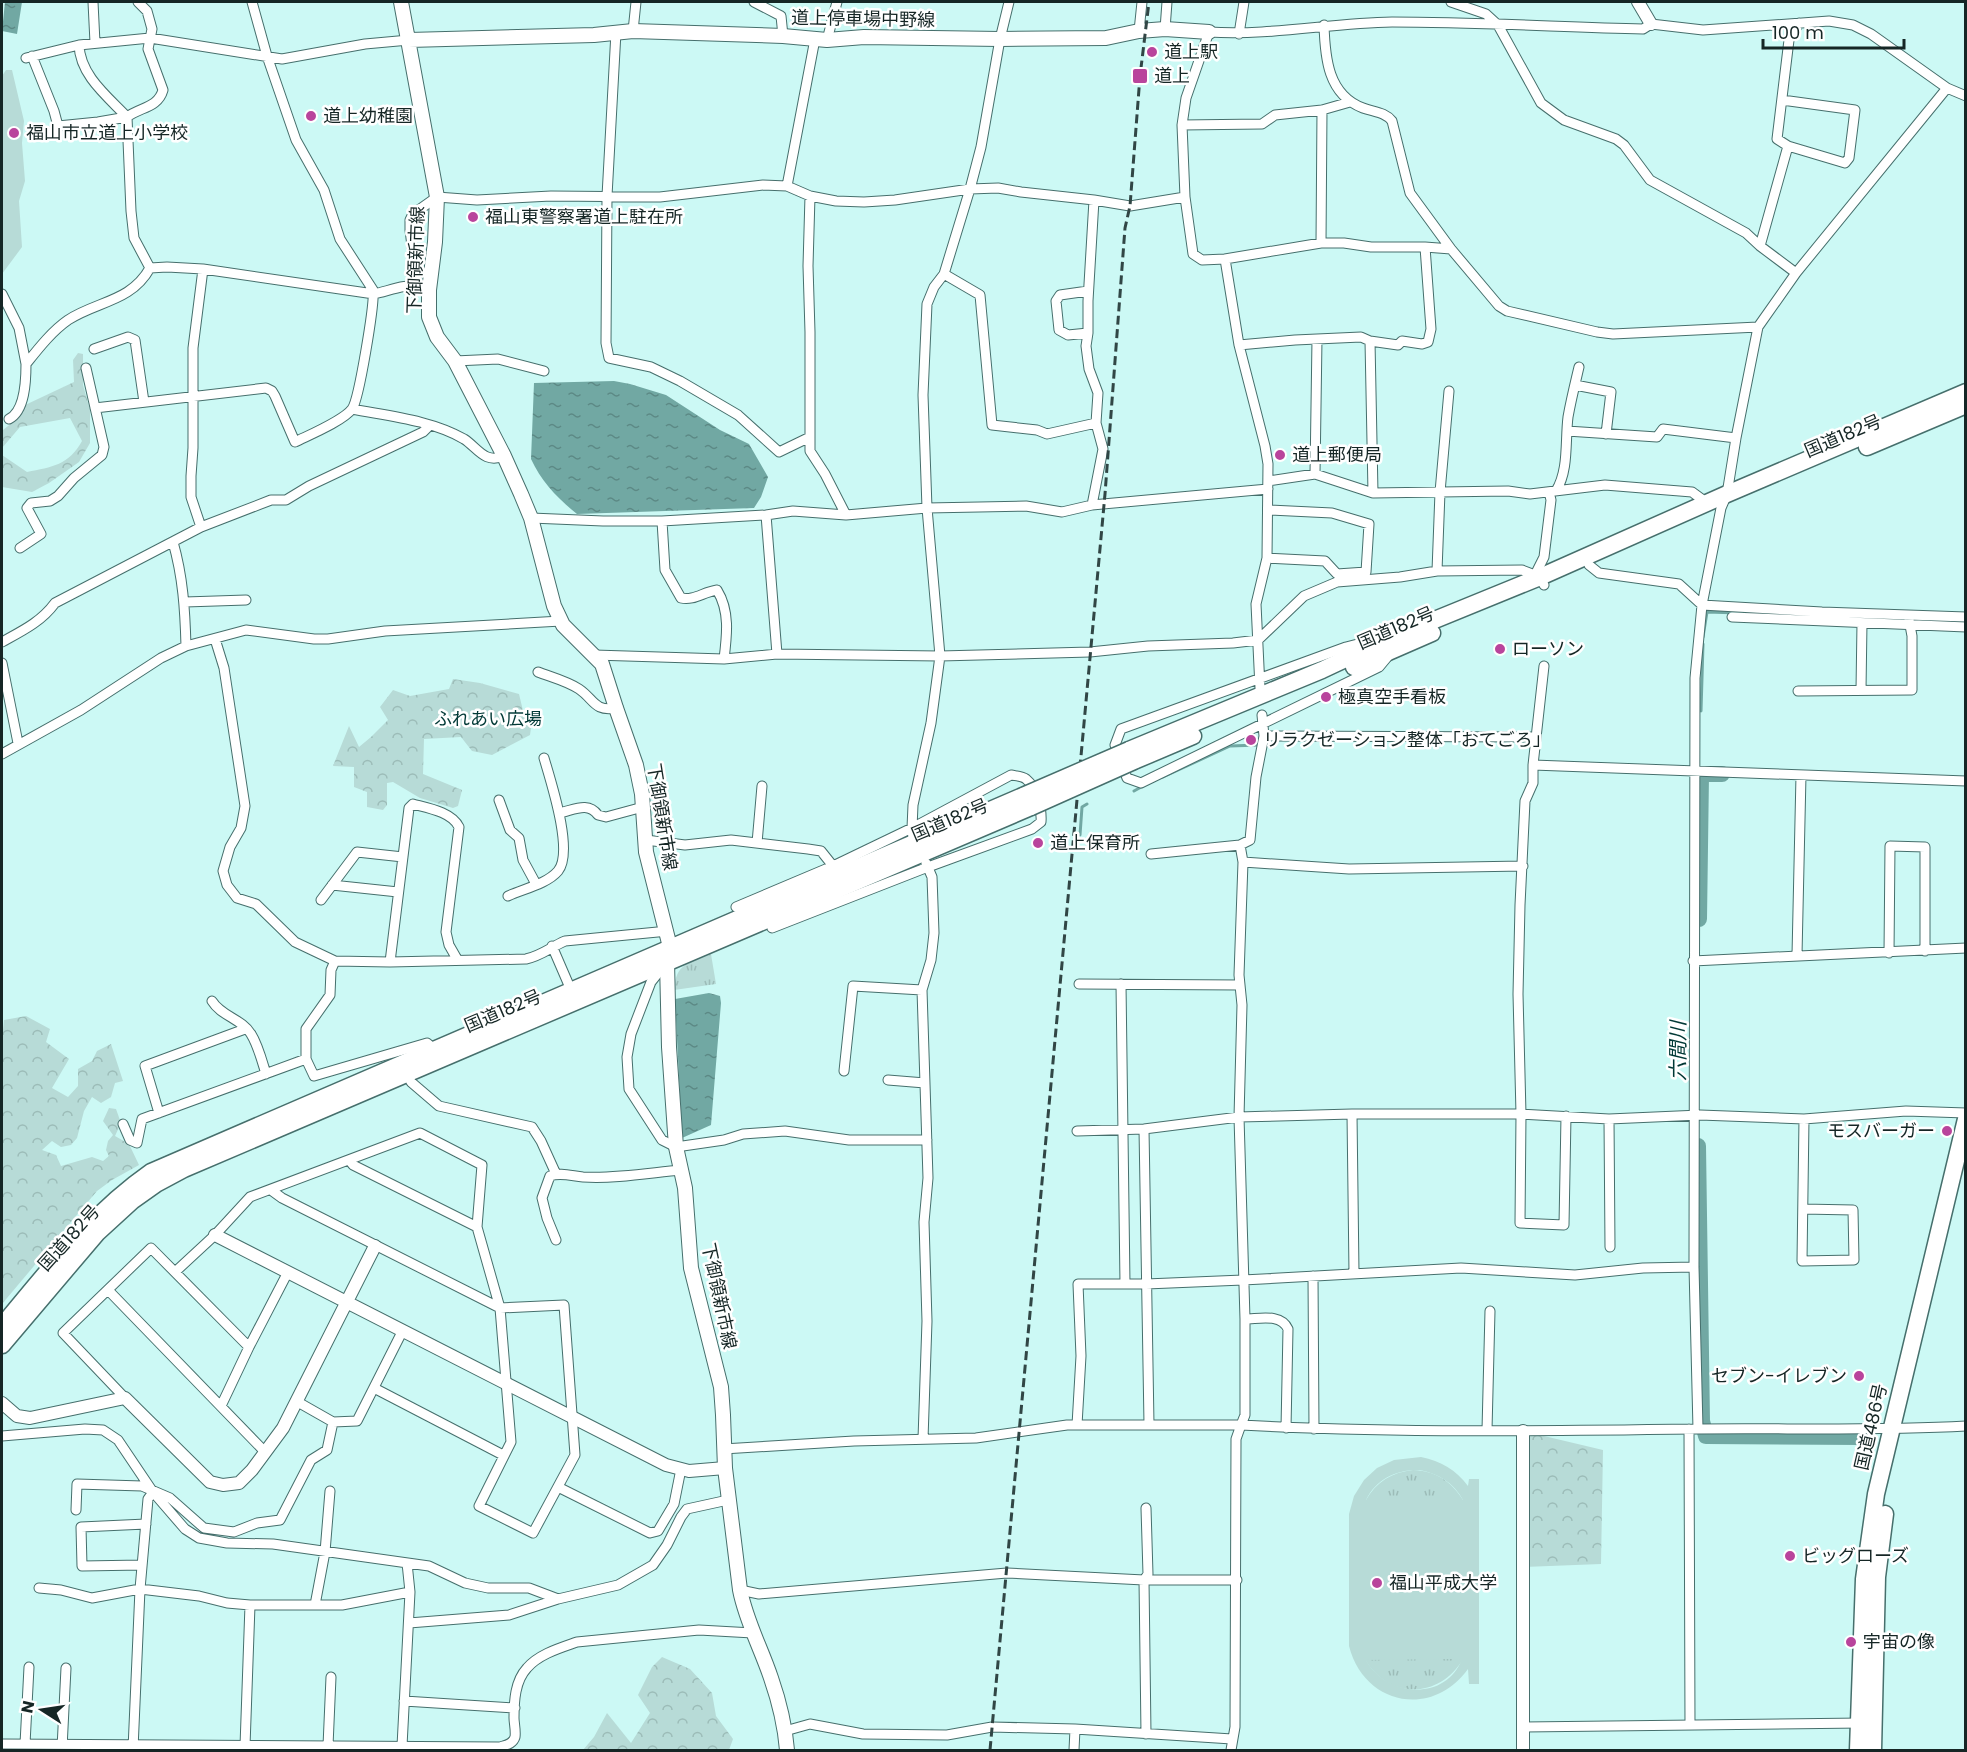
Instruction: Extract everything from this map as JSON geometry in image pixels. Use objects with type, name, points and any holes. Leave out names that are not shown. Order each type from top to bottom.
[{"type":"highway","name":"国道182号","points":[[2,1345],[96,1233],[132,1201],[156,1184],[184,1169],[407,1073],[437,1054],[668,947],[727,929],[1028,801],[1322,670],[1390,645],[1965,392]]},
{"type":"highway","name":"国道182号","points":[[1540,579],[1589,565],[1718,502],[1965,405]]},
{"type":"highway","points":[[736,907],[727,929],[772,928]]},
{"type":"highway","name":"国道182号","points":[[2,1326],[89,1224],[128,1188],[151,1172],[437,1054],[668,947]]},
{"type":"highway","name":"国道486号","points":[[1896,1429],[1965,1119]]},
{"type":"highway","name":"国道486号","points":[[1874,1750],[1866,1723],[1864,1579],[1876,1494],[1896,1429],[1965,1165]]},
{"type":"highway","name":"国道486号","points":[[1858,1750],[1866,1723]]},
{"type":"main road","name":"下御領新市線","points":[[401,2],[437,197],[435,242],[423,288],[429,317],[437,337],[455,361],[504,456],[531,519],[546,581],[561,621],[602,664],[636,765],[642,794],[646,852],[668,947],[669,1047],[676,1147],[685,1188],[691,1268],[721,1387],[723,1449],[742,1604],[771,1678],[785,1731],[787,1750]]},
{"type":"main road","name":"道上停車場中野線","points":[[409,40],[594,35],[633,31],[821,39],[864,37],[1106,38],[1139,31],[1166,29],[1209,32]]},
{"type":"street","points":[[93,2],[95,43]]},
{"type":"street","points":[[138,2],[147,11],[152,29],[150,38],[148,49],[163,90],[161,96],[155,103],[127,117],[58,126],[54,111],[29,57],[79,45],[150,38],[282,59],[364,44],[409,40]]},
{"type":"street","points":[[95,408],[266,388],[275,396],[295,441],[326,427],[352,409],[363,367],[374,294],[372,286],[340,239],[324,190],[296,140],[267,56],[252,2]]},
{"type":"street","points":[[633,31],[636,2]]},
{"type":"street","points":[[754,2],[781,16],[783,36]]},
{"type":"street","points":[[787,186],[821,39],[837,2]]},
{"type":"street","points":[[912,833],[913,805],[931,723],[940,656],[927,508],[923,395],[927,304],[934,287],[944,274],[970,189],[981,147],[1000,39],[1010,2]]},
{"type":"street","points":[[1139,31],[1142,2]]},
{"type":"street","points":[[1166,29],[1167,2]]},
{"type":"street","points":[[1239,34],[1244,2]]},
{"type":"street","points":[[1451,2],[1486,14],[1498,25],[1541,103],[1551,112],[1564,120],[1616,139],[1624,145],[1650,180],[1729,222],[1796,273]]},
{"type":"street","points":[[1638,2],[1651,24]]},
{"type":"street","points":[[1451,249],[1321,243],[1225,259],[1202,260],[1192,254],[1185,197],[1182,125],[1186,98],[1209,32],[1239,34],[1391,22],[1643,29],[1651,24],[1703,30],[1828,21],[1852,25],[1871,34],[1947,88],[1965,96]]},
{"type":"street","points":[[1782,100],[1855,110],[1849,158],[1845,163],[1788,146],[1777,139],[1789,40],[1799,23]]},
{"type":"street","points":[[1323,26],[1329,74],[1340,93],[1350,102],[1363,108],[1388,115],[1392,121],[1410,193],[1451,249],[1499,306],[1507,311],[1613,334],[1758,327]]},
{"type":"street","points":[[616,32],[607,196],[606,343],[609,358],[651,367],[680,381],[738,415],[779,453],[810,437]]},
{"type":"street","points":[[79,45],[80,57],[89,76],[127,117],[134,238],[150,268]]},
{"type":"street","points":[[1690,1725],[1697,961],[1695,678],[1702,605],[1718,502],[1736,438],[1758,327],[1796,273],[1947,88]]},
{"type":"street","points":[[1182,125],[1262,124],[1275,115],[1322,110],[1350,102]]},
{"type":"street","points":[[1321,243],[1322,110]]},
{"type":"street","points":[[1760,246],[1788,146]]},
{"type":"street","points":[[150,268],[203,269],[374,294],[393,289],[423,288],[410,230],[410,220],[413,214],[437,197],[477,200],[551,196],[660,197],[763,185],[787,186],[810,196],[836,201],[864,202],[970,189],[998,188],[1130,206],[1185,197]]},
{"type":"street","points":[[810,196],[808,266],[810,451],[846,514]]},
{"type":"street","points":[[1092,505],[1103,449],[1096,423],[1098,393],[1089,369],[1086,346],[1094,200]]},
{"type":"street","points":[[1239,345],[1361,337],[1370,341],[1398,345],[1402,341],[1422,344],[1428,342],[1431,329],[1425,247]]},
{"type":"street","points":[[1225,259],[1239,345],[1268,464],[1267,558],[1256,604],[1260,683]]},
{"type":"street","points":[[26,364],[39,347],[68,320],[126,294],[144,278],[150,268]]},
{"type":"street","points":[[201,527],[191,497],[193,348],[203,269]]},
{"type":"street","points":[[944,274],[980,295],[992,425],[1037,430],[1047,434],[1096,423]]},
{"type":"street","points":[[1088,291],[1060,295],[1056,301],[1059,330],[1068,335],[1088,333]]},
{"type":"street","points":[[2,294],[19,328],[26,364],[22,402],[14,417],[9,420]]},
{"type":"street","points":[[94,349],[128,337],[135,340],[144,402]]},
{"type":"street","points":[[1315,474],[1317,339]]},
{"type":"street","points":[[1370,341],[1373,493]]},
{"type":"street","points":[[455,361],[498,359],[544,371]]},
{"type":"street","points":[[594,656],[724,659],[777,654],[940,656],[1090,652],[1148,646],[1233,644],[1258,640],[1304,596],[1337,582],[1400,577],[1437,571],[1522,570],[1540,579],[1552,491],[1559,486],[1566,454],[1579,367]]},
{"type":"street","points":[[20,548],[41,534],[27,508],[31,502],[50,501],[58,496],[74,478],[102,455],[104,447],[86,368]]},
{"type":"street","points":[[1575,385],[1611,392],[1606,434]]},
{"type":"street","points":[[1437,571],[1440,492],[1449,391]]},
{"type":"street","points":[[352,409],[439,428],[466,440],[482,456],[498,458],[504,456]]},
{"type":"street","points":[[2,642],[35,624],[55,603],[201,527],[271,500],[286,500],[309,486],[423,432],[429,426]]},
{"type":"street","points":[[1568,431],[1657,436],[1663,429],[1736,438]]},
{"type":"street","points":[[531,519],[603,522],[662,521],[793,510],[846,514],[927,508],[1026,506],[1062,512],[1092,505],[1268,485],[1315,474],[1373,493],[1508,491],[1530,494],[1605,485],[1692,492],[1718,502]]},
{"type":"street","points":[[1267,558],[1325,561],[1337,574],[1366,572],[1369,524],[1332,513],[1268,510]]},
{"type":"street","points":[[766,514],[777,654]]},
{"type":"street","points":[[662,521],[665,570],[681,598],[690,600],[707,591],[717,590],[722,598],[728,627],[724,659]]},
{"type":"street","points":[[174,542],[185,602],[186,646]]},
{"type":"street","points":[[1589,565],[1599,573],[1679,584],[1702,605],[1737,614],[1909,620],[1965,617]]},
{"type":"street","points":[[185,602],[246,600]]},
{"type":"street","points":[[1952,627],[1953,616]]},
{"type":"street","points":[[1861,690],[1862,619]]},
{"type":"street","points":[[1909,620],[1965,627]]},
{"type":"street","points":[[1798,691],[1912,690],[1912,636],[1909,620]]},
{"type":"street","points":[[2,753],[81,710],[161,658],[186,646],[246,630],[328,639],[385,631],[561,621]]},
{"type":"street","points":[[216,639],[224,668],[245,806],[241,828],[230,847],[223,871],[227,885],[237,898],[256,904],[295,942],[335,961],[390,962],[526,959],[538,957],[552,946],[565,941],[668,947],[651,982],[631,1034],[627,1057],[629,1089],[662,1140],[676,1147],[724,1140],[743,1134],[785,1131],[849,1140],[927,1140]]},
{"type":"street","points":[[1368,640],[1390,645],[1379,667],[1263,719],[1141,783],[1127,778],[1115,745],[1120,729],[1260,683],[1368,640]]},
{"type":"street","points":[[2,663],[18,743]]},
{"type":"street","points":[[1544,666],[1533,783],[1526,801],[1520,905],[1518,994],[1521,1114],[1520,1223],[1564,1225],[1566,1116]]},
{"type":"street","points":[[538,672],[579,689],[598,707],[606,710],[616,708]]},
{"type":"street","points":[[1151,854],[1240,845],[1250,840],[1256,777],[1264,736],[1263,719]]},
{"type":"street","points":[[1264,736],[1536,737]]},
{"type":"street","points":[[508,896],[547,879],[557,873],[562,864],[564,848],[559,813],[544,758]]},
{"type":"street","points":[[1533,765],[1965,781]]},
{"type":"street","points":[[736,907],[912,833],[1011,775],[1025,778],[1031,786],[1042,809],[1041,822],[1032,829],[926,863],[772,928]]},
{"type":"street","points":[[1797,955],[1801,775]]},
{"type":"street","points":[[757,843],[762,786]]},
{"type":"street","points":[[499,800],[510,830],[519,838],[523,860],[536,884]]},
{"type":"street","points":[[390,962],[409,808],[413,804],[436,810],[456,820],[459,827],[446,932],[449,945],[457,960]]},
{"type":"street","points":[[559,813],[586,806],[593,808],[598,815],[606,817],[642,807]]},
{"type":"street","points":[[646,840],[686,845],[731,840],[821,851],[833,866]]},
{"type":"street","points":[[1231,1750],[1235,1727],[1236,1438],[1245,1414],[1245,1319],[1239,1116],[1243,862],[1240,845]]},
{"type":"street","points":[[1889,953],[1890,846],[1925,847],[1925,951]]},
{"type":"street","points":[[321,900],[357,852],[403,857]]},
{"type":"street","points":[[1243,862],[1349,869],[1523,866]]},
{"type":"street","points":[[923,1439],[927,1321],[924,1222],[928,1178],[922,990],[931,960],[934,933],[932,877],[926,863]]},
{"type":"street","points":[[332,885],[398,892]]},
{"type":"street","points":[[552,946],[571,990]]},
{"type":"street","points":[[1697,961],[1965,948]]},
{"type":"street","points":[[335,961],[331,970],[330,995],[306,1029],[306,1059],[314,1076],[427,1043],[437,1054]]},
{"type":"street","points":[[1079,984],[1240,985]]},
{"type":"street","points":[[1121,984],[1125,1284]]},
{"type":"street","points":[[844,1071],[853,987],[922,990]]},
{"type":"street","points":[[213,1001],[217,1008],[251,1032],[266,1074]]},
{"type":"street","points":[[159,1113],[146,1066],[246,1029]]},
{"type":"street","points":[[123,1124],[130,1140],[137,1143],[142,1119],[306,1059]]},
{"type":"street","points":[[407,1073],[411,1082],[439,1106],[531,1127],[541,1141],[556,1174]]},
{"type":"street","points":[[888,1080],[925,1083]]},
{"type":"street","points":[[1077,1131],[1144,1129],[1239,1116],[1521,1114],[1609,1119],[1696,1115],[1804,1119],[1906,1111],[1965,1113]]},
{"type":"street","points":[[1352,1114],[1354,1273]]},
{"type":"street","points":[[1609,1119],[1610,1248]]},
{"type":"street","points":[[1803,1209],[1853,1209],[1854,1260],[1802,1261],[1804,1119]]},
{"type":"street","points":[[1144,1129],[1149,1424]]},
{"type":"street","points":[[175,1272],[215,1235],[250,1197],[420,1133],[482,1165],[477,1227],[500,1308],[511,1442],[479,1506],[534,1533],[574,1455],[564,1305],[500,1308],[375,1246],[282,1198],[271,1190]]},
{"type":"street","points":[[349,1160],[353,1166],[477,1227]]},
{"type":"street","points":[[556,1240],[542,1198],[550,1176],[556,1174],[608,1177],[681,1170]]},
{"type":"street","points":[[215,1235],[666,1464],[689,1471],[725,1468]]},
{"type":"street","points":[[249,1347],[151,1248],[63,1333],[210,1482],[223,1485],[239,1483],[252,1470],[283,1428],[375,1246]]},
{"type":"street","points":[[1077,1425],[1081,1356],[1078,1284],[1243,1280],[1461,1268],[1575,1275],[1643,1268],[1694,1267]]},
{"type":"street","points":[[221,1406],[288,1272]]},
{"type":"street","points":[[1313,1276],[1314,1429]]},
{"type":"street","points":[[108,1290],[265,1452]]},
{"type":"street","points":[[1487,1431],[1490,1311]]},
{"type":"street","points":[[1245,1319],[1274,1318],[1286,1324],[1288,1329],[1286,1428]]},
{"type":"street","points":[[296,1401],[333,1422],[357,1421],[403,1330]]},
{"type":"street","points":[[374,1388],[503,1455]]},
{"type":"street","points":[[2,1403],[17,1416],[30,1418],[125,1398]]},
{"type":"street","points":[[76,1510],[77,1484],[142,1486],[170,1498],[204,1528],[234,1532],[257,1523],[280,1520],[311,1460],[327,1450],[333,1422]]},
{"type":"street","points":[[723,1449],[854,1441],[976,1438],[1077,1425],[1241,1425],[1314,1429],[1487,1431],[1896,1429],[1965,1426]]},
{"type":"street","points":[[2,1436],[85,1429],[102,1430],[118,1440],[153,1492],[185,1529],[199,1538],[227,1543],[273,1544],[429,1566],[465,1582],[488,1588],[529,1587],[558,1599]]},
{"type":"street","points":[[1523,1431],[1523,1750]]},
{"type":"street","points":[[558,1487],[650,1533],[658,1531],[674,1504],[681,1469]]},
{"type":"street","points":[[315,1605],[325,1552],[330,1491]]},
{"type":"street","points":[[133,1748],[140,1589],[148,1500],[153,1492]]},
{"type":"street","points":[[409,1623],[509,1614],[558,1599],[618,1585],[653,1565],[687,1509],[728,1500]]},
{"type":"street","points":[[1146,1508],[1148,1574],[1144,1580],[1146,1734]]},
{"type":"street","points":[[142,1565],[82,1566],[81,1527],[146,1524]]},
{"type":"street","points":[[402,1746],[411,1592],[407,1563]]},
{"type":"street","points":[[740,1590],[759,1594],[1007,1573],[1144,1580],[1237,1580]]},
{"type":"street","points":[[39,1588],[61,1590],[92,1598],[140,1589],[250,1605],[342,1605],[411,1592]]},
{"type":"street","points":[[245,1746],[250,1605]]},
{"type":"street","points":[[2,1744],[133,1748],[500,1747],[510,1744],[515,1737],[516,1693],[520,1676],[537,1659],[559,1648],[577,1642],[699,1630],[753,1633]]},
{"type":"street","points":[[25,1744],[29,1666]]},
{"type":"street","points":[[62,1747],[66,1668]]},
{"type":"street","points":[[331,1677],[333,1748]]},
{"type":"street","points":[[404,1701],[515,1708]]},
{"type":"street","points":[[1523,1727],[1866,1723]]},
{"type":"street","points":[[785,1731],[810,1724],[863,1734],[947,1735],[992,1727],[1075,1729],[1232,1739]]},
{"type":"street","points":[[1074,1750],[1075,1729]]},
{"type":"green space","points":[[6,70],[12,70],[24,121],[22,143],[25,181],[19,201],[22,247],[2,274],[2,76]]},
{"type":"green space","points":[[78,353],[83,354],[83,385],[90,410],[90,443],[79,462],[32,492],[2,487],[2,455],[27,472],[59,464],[77,449],[82,441],[70,418],[20,427],[2,448],[2,428],[3,430],[13,422],[23,406],[74,382],[73,360]]},
{"type":"green space","name":"ふれあい広場","points":[[453,679],[480,683],[519,694],[525,719],[532,721],[530,735],[492,755],[472,751],[461,737],[424,739],[423,774],[462,790],[458,806],[453,808],[420,798],[393,782],[387,783],[387,805],[383,810],[367,807],[367,792],[354,787],[354,767],[333,766],[349,726],[359,747],[388,720],[380,707],[393,690],[410,696],[449,689]]},
{"type":"green space","points":[[711,954],[716,984],[674,990],[678,974],[685,965]]},
{"type":"green space","points":[[26,1016],[50,1029],[46,1042],[69,1059],[52,1088],[68,1097],[78,1086],[78,1069],[92,1061],[97,1051],[111,1044],[123,1081],[115,1083],[111,1097],[101,1103],[92,1097],[84,1111],[77,1138],[71,1145],[61,1147],[52,1141],[42,1150],[56,1155],[61,1166],[92,1157],[103,1161],[109,1156],[106,1150],[108,1141],[113,1135],[103,1121],[109,1108],[116,1109],[121,1123],[115,1136],[129,1144],[139,1165],[97,1191],[2,1304],[2,1039],[4,1020]]},
{"type":"green space","points":[[1523,1431],[1603,1450],[1601,1564],[1523,1567]]},
{"type":"green space","points":[[1421,1457],[1435,1461],[1448,1467],[1468,1486],[1469,1479],[1479,1479],[1479,1684],[1469,1684],[1468,1669],[1453,1685],[1436,1695],[1418,1699],[1401,1698],[1384,1692],[1369,1682],[1357,1666],[1349,1646],[1349,1514],[1354,1496],[1364,1480],[1377,1468],[1394,1460]],"holes":[[[1420,1470],[1445,1480],[1463,1500],[1366,1500],[1375,1486],[1388,1477],[1403,1471]],[[1462,1659],[1454,1673],[1443,1682],[1430,1688],[1416,1690],[1387,1682],[1366,1660]]]},
{"type":"green space","points":[[1413,1470],[1429,1472],[1442,1478],[1463,1500],[1366,1500],[1385,1479]]},
{"type":"green space","points":[[662,1657],[690,1669],[712,1693],[716,1716],[733,1739],[729,1750],[583,1750],[594,1737],[607,1713],[631,1743],[650,1713],[638,1695],[652,1667]]},
{"type":"green space","points":[[1365,1659],[1463,1659],[1441,1682],[1414,1689],[1400,1688],[1387,1682]]},
{"type":"water","points":[[5,2],[22,2],[17,34],[2,31]]},
{"type":"water","points":[[614,381],[666,395],[720,430],[749,444],[768,477],[761,497],[754,508],[577,514],[563,502],[545,482],[531,459],[534,383]]},
{"type":"water","points":[[709,993],[720,996],[721,1003],[711,1125],[682,1138],[675,999]]},
{"type":"waterway","points":[[1703,637],[1707,612],[1771,614]]},
{"type":"waterway","points":[[1701,711],[1703,644]]},
{"type":"waterway","points":[[1163,777],[1230,746],[1259,745]]},
{"type":"waterway","name":"六間川","points":[[1699,919],[1701,775],[1722,774]]},
{"type":"waterway","points":[[1134,791],[1143,786]]},
{"type":"waterway","points":[[1080,835],[1082,807],[1087,804]]},
{"type":"waterway","name":"六間川","points":[[1698,1146],[1702,1421],[1706,1436],[1861,1437]]},
{"type":"railway","points":[[990,1750],[1105,494],[1125,228],[1130,206],[1140,76],[1149,2]]},
{"type":"place","name":"道上駅","points":[[1152,52]]},
{"type":"place","name":"道上","points":[[1140,76]]},
{"type":"place","name":"道上幼稚園","points":[[311,116]]},
{"type":"place","name":"福山市立道上小学校","points":[[14,133]]},
{"type":"place","name":"福山東警察署道上駐在所","points":[[473,217]]},
{"type":"place","name":"道上郵便局","points":[[1280,455]]},
{"type":"place","name":"ローソン","points":[[1500,649]]},
{"type":"place","name":"極真空手看板","points":[[1326,697]]},
{"type":"place","name":"リラクゼーション整体「おてごろ」","points":[[1251,740]]},
{"type":"place","name":"道上保育所","points":[[1038,843]]},
{"type":"place","name":"モスバーガー","points":[[1947,1131]]},
{"type":"place","name":"セブン-イレブン","points":[[1859,1376]]},
{"type":"place","name":"ビッグローズ","points":[[1790,1556]]},
{"type":"place","name":"福山平成大学","points":[[1377,1583]]},
{"type":"place","name":"宇宙の像","points":[[1851,1642]]}]
